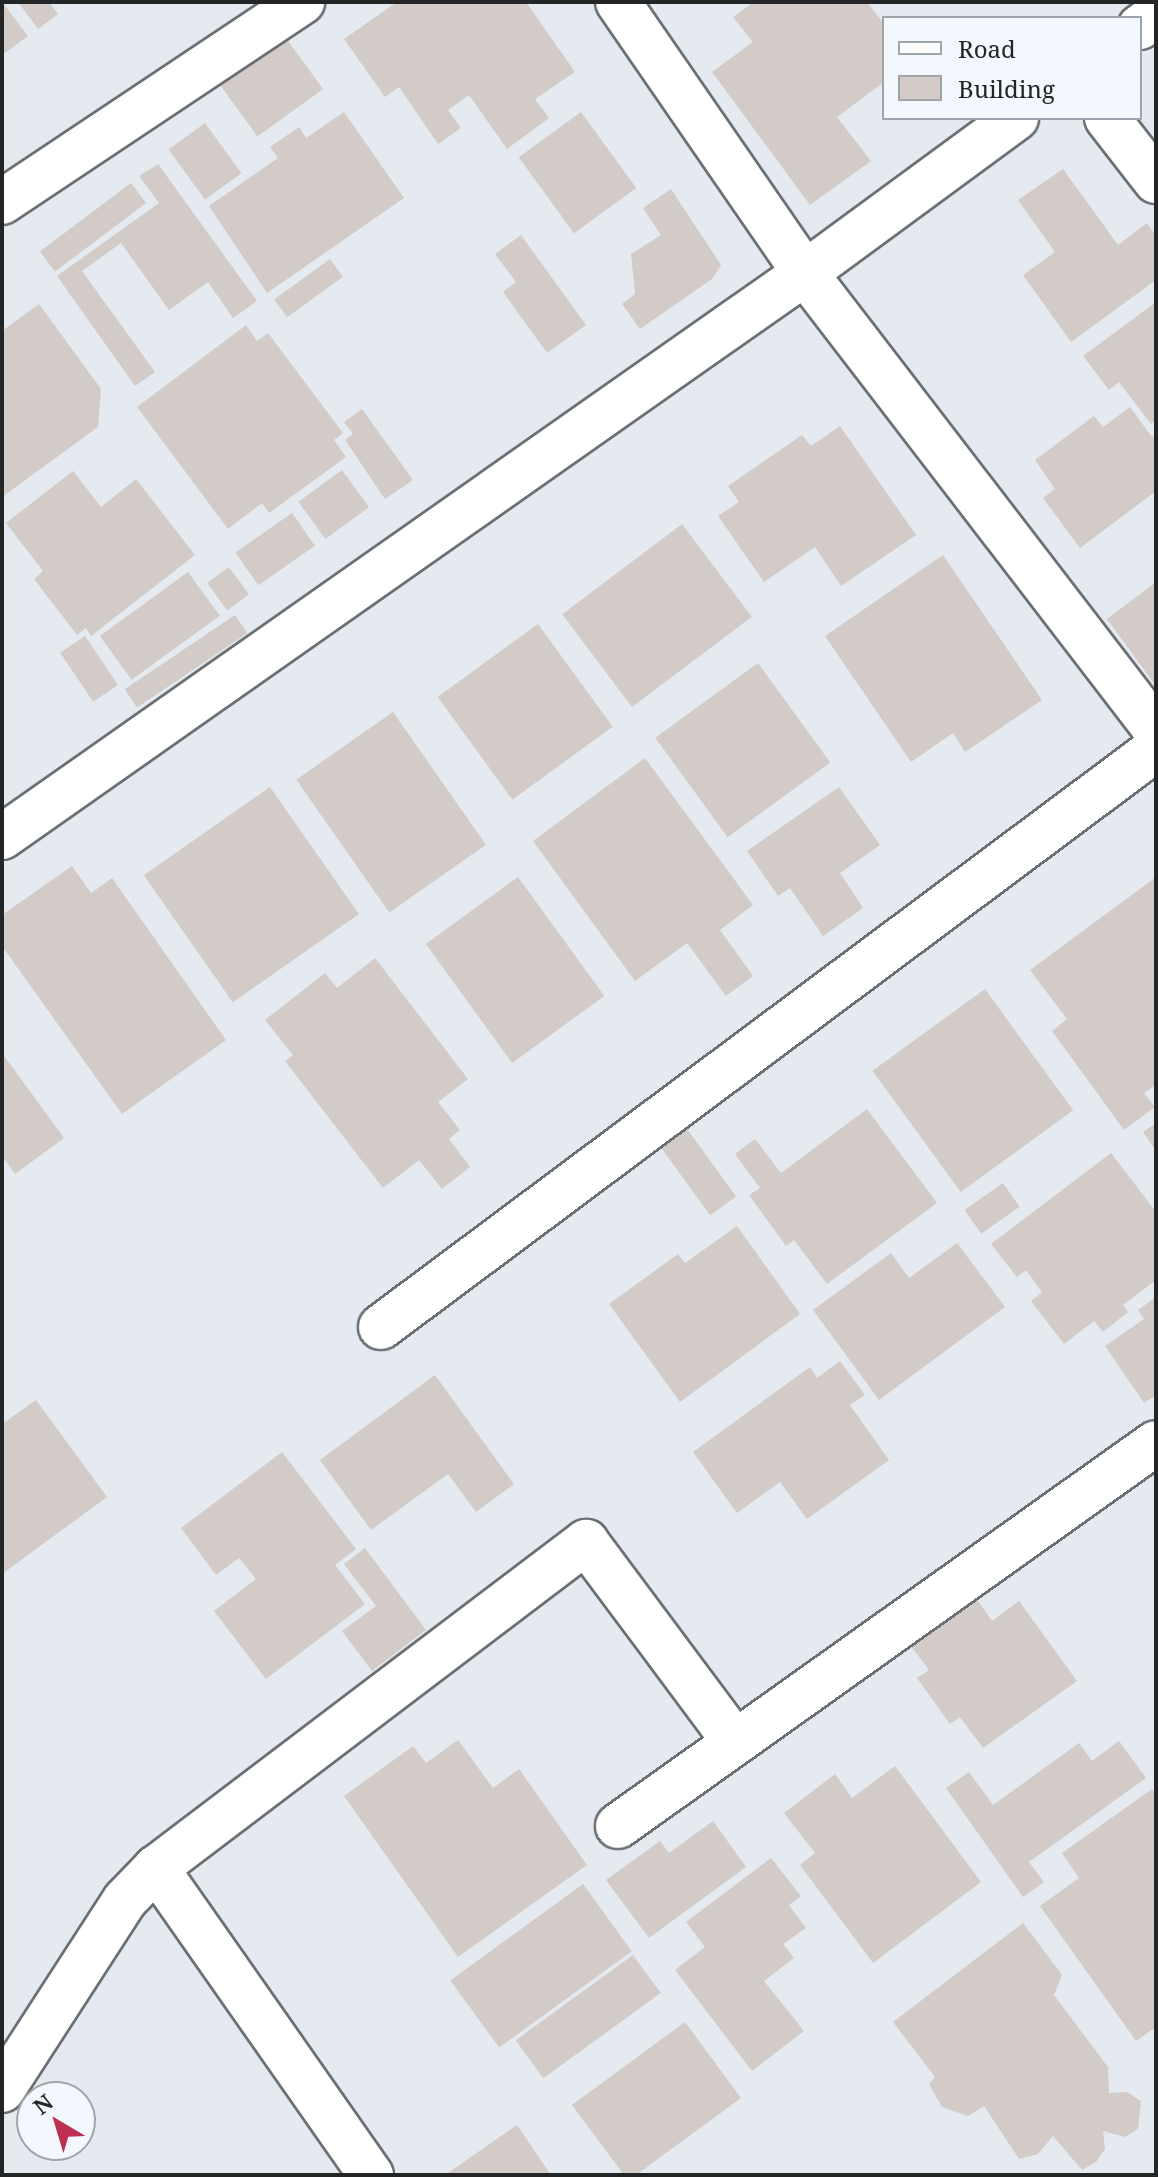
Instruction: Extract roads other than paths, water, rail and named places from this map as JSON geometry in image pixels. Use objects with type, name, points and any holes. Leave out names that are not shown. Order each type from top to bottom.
[{"type":"street","points":[[2,202],[302,2]]},
{"type":"street","points":[[618,2],[805,273],[1156,730]]},
{"type":"street","points":[[2,837],[805,273],[1013,120]]},
{"type":"street","points":[[1109,120],[1156,181]]},
{"type":"street","points":[[381,1327],[1156,749]]},
{"type":"street","points":[[618,1826],[733,1739],[1156,1443]]},
{"type":"street","points":[[2,2090],[125,1900],[156,1868],[586,1542],[733,1739]]},
{"type":"street","points":[[156,1868],[371,2175]]}]
